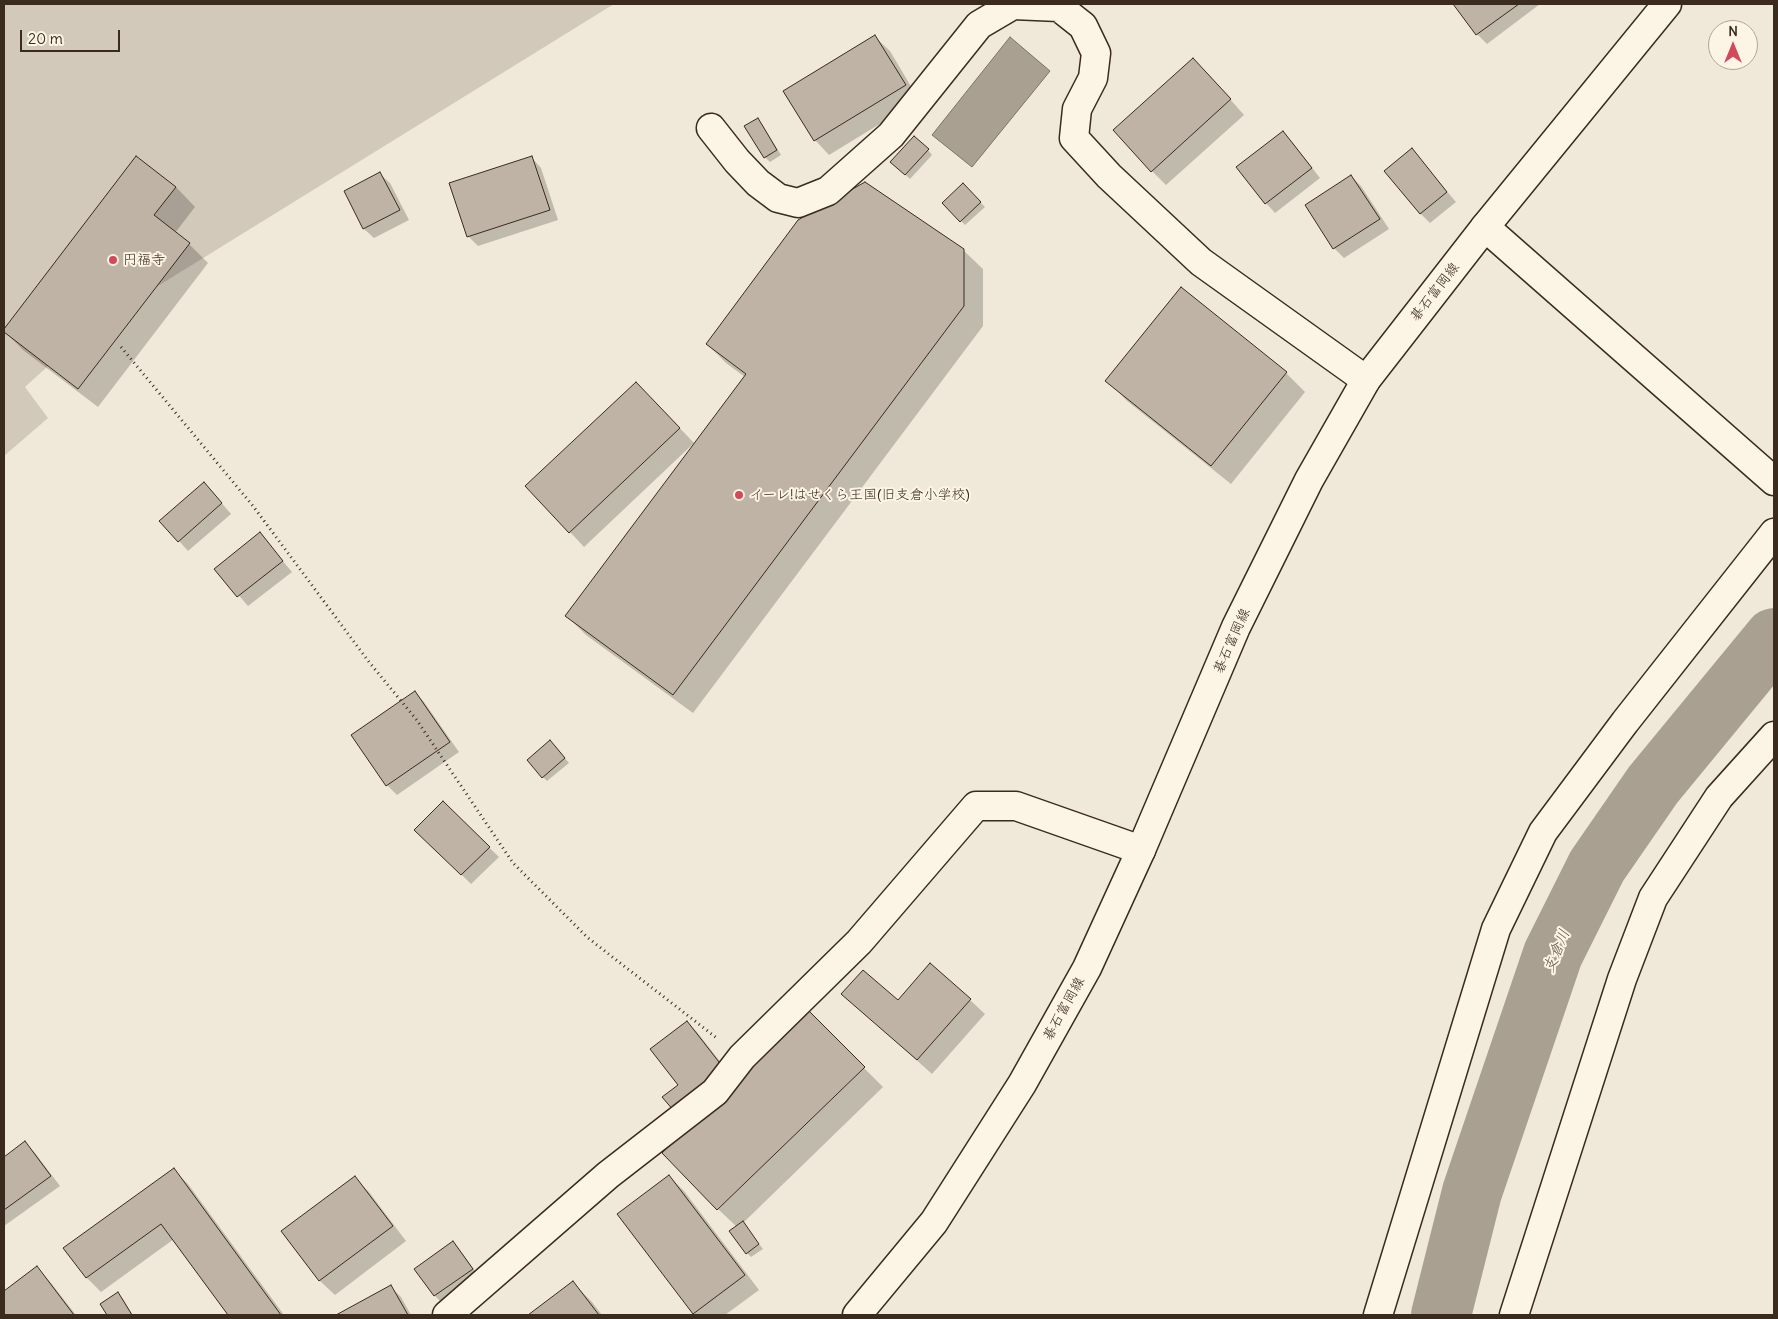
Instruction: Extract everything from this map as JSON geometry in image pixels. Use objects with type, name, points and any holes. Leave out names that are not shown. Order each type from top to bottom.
[{"type":"street","name":"碁石富岡線","points":[[858,1315],[934,1222],[1022,1084],[1087,968],[1141,850],[1236,628],[1309,480],[1366,380],[1485,227],[1667,4]]},
{"type":"street","points":[[711,128],[737,162],[758,183],[778,198],[798,203],[828,191],[892,135],[979,25],[1014,5],[1059,8],[1083,26],[1096,52],[1093,78],[1077,109],[1074,138],[1109,176],[1201,262],[1366,380]]},
{"type":"street","points":[[1485,227],[1774,481]]},
{"type":"street","points":[[1378,1315],[1496,929],[1543,832],[1631,714],[1774,533]]},
{"type":"street","points":[[1514,1315],[1622,979],[1654,898],[1719,797],[1774,736]]},
{"type":"street","points":[[447,1315],[608,1175],[715,1092],[742,1057],[858,942],[976,806],[1016,806],[1141,850]]},
{"type":"path","points":[[121,347],[253,506],[369,662],[416,719],[513,863],[588,938],[742,1057]]},
{"type":"shaded area","points":[[4,4],[614,4],[90,328],[25,387],[48,418],[4,456]]},
{"type":"shaded area","points":[[1010,37],[1050,71],[972,167],[932,135]]},
{"type":"building","points":[[1453,4],[1519,4],[1476,35]]},
{"type":"building","points":[[875,35],[906,85],[814,141],[783,91]]},
{"type":"building","points":[[1193,58],[1231,99],[1151,172],[1113,130]]},
{"type":"building","points":[[758,118],[777,150],[764,158],[744,126]]},
{"type":"building","points":[[1283,131],[1312,168],[1265,204],[1236,167]]},
{"type":"building","points":[[914,136],[929,149],[905,175],[890,162]]},
{"type":"building","points":[[1412,148],[1447,192],[1420,214],[1384,171]]},
{"type":"building","points":[[136,156],[176,187],[154,215],[190,243],[78,389],[4,332],[4,329]]},
{"type":"building","points":[[532,156],[550,210],[467,237],[449,183]]},
{"type":"building","points":[[380,172],[400,210],[363,229],[344,191]]},
{"type":"building","points":[[1351,175],[1380,219],[1333,249],[1305,205]]},
{"type":"building","name":"イーレ!はせくら王国(旧支倉小学校)","points":[[865,182],[964,249],[964,306],[673,695],[565,616],[746,374],[706,344],[798,220]]},
{"type":"building","points":[[963,183],[981,202],[960,222],[942,203]]},
{"type":"building","points":[[1181,287],[1287,372],[1211,466],[1105,381]]},
{"type":"building","points":[[636,382],[680,428],[569,533],[525,486]]},
{"type":"building","points":[[204,482],[222,503],[178,542],[159,521]]},
{"type":"building","points":[[260,532],[283,561],[237,597],[214,569]]},
{"type":"building","points":[[415,691],[450,742],[386,786],[351,735]]},
{"type":"building","points":[[550,740],[565,758],[542,778],[527,760]]},
{"type":"building","points":[[443,801],[490,847],[461,875],[414,830]]},
{"type":"building","points":[[930,963],[971,999],[917,1060],[841,994],[863,970],[898,1000]]},
{"type":"building","points":[[809,1011],[865,1067],[717,1210],[662,1153]]},
{"type":"building","points":[[687,1021],[726,1071],[674,1111],[662,1097],[678,1085],[650,1049]]},
{"type":"building","points":[[25,1141],[51,1176],[4,1210],[4,1157]]},
{"type":"building","points":[[174,1168],[281,1315],[228,1315],[161,1224],[86,1278],[63,1248]]},
{"type":"building","points":[[669,1175],[745,1275],[693,1314],[617,1214]]},
{"type":"building","points":[[355,1176],[393,1226],[319,1281],[281,1231]]},
{"type":"building","points":[[743,1221],[759,1244],[746,1254],[729,1231]]},
{"type":"building","points":[[453,1241],[473,1269],[434,1296],[414,1269]]},
{"type":"building","points":[[37,1266],[74,1315],[4,1315],[4,1291]]},
{"type":"building","points":[[573,1281],[599,1315],[528,1315]]},
{"type":"building","points":[[391,1285],[408,1315],[336,1315]]},
{"type":"building","points":[[118,1292],[132,1315],[107,1315],[100,1304]]},
{"type":"waterway","name":"支倉川","points":[[1441,1315],[1472,1192],[1553,954],[1597,866],[1653,785],[1774,638]]},
{"type":"place","name":"円福寺","points":[[113,260]]},
{"type":"place","name":"イーレ!はせくら王国(旧支倉小学校)","points":[[739,495]]}]
